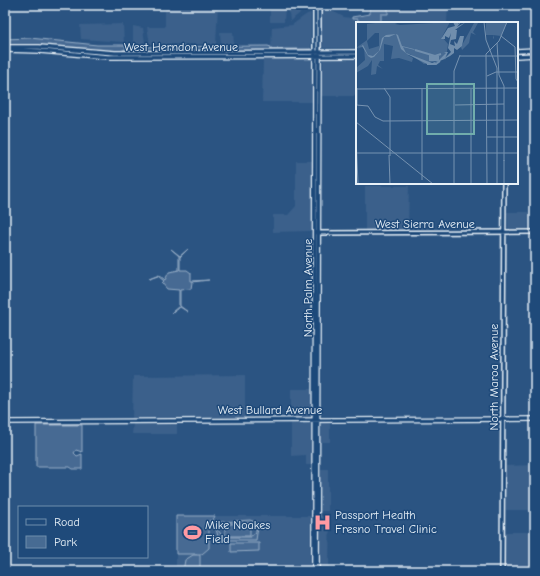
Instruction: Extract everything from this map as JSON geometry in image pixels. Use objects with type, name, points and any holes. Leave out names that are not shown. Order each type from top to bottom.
[{"type":"main road","points":[[317,5],[317,11]]},
{"type":"main road","name":"North Palm Avenue","points":[[316,571],[318,399],[315,100],[319,29],[317,11]]},
{"type":"main road","name":"North Palm Avenue","points":[[317,11],[318,194],[316,233],[315,383],[317,420]]},
{"type":"main road","name":"West Herndon Avenue","points":[[5,47],[39,47],[115,53],[317,54],[356,56]]},
{"type":"main road","name":"West Herndon Avenue","points":[[5,50],[40,51],[108,57],[356,52]]},
{"type":"main road","points":[[518,51],[535,50]]},
{"type":"main road","points":[[518,56],[535,55]]},
{"type":"main road","points":[[315,100],[318,124]]},
{"type":"main road","points":[[315,172],[318,194]]},
{"type":"main road","name":"North Maroa Avenue","points":[[502,571],[504,184]]},
{"type":"main road","name":"West Sierra Avenue","points":[[316,233],[535,232]]},
{"type":"main road","points":[[315,383],[318,399]]},
{"type":"main road","name":"West Bullard Avenue","points":[[5,422],[535,419]]},
{"type":"shaded area","points":[[270,5],[285,5],[284,22],[270,22]]},
{"type":"shaded area","points":[[288,5],[312,5],[312,7],[304,10],[290,21]]},
{"type":"shaded area","points":[[388,5],[448,5],[447,22],[381,22],[381,14],[388,14]]},
{"type":"shaded area","points":[[165,6],[218,6],[216,44],[150,44],[147,27],[165,27]]},
{"type":"shaded area","points":[[322,11],[332,11],[344,17],[358,19],[358,22],[356,22],[356,49],[322,48]]},
{"type":"shaded area","points":[[311,13],[311,49],[271,49],[272,27],[292,25],[307,14]]},
{"type":"shaded area","points":[[123,24],[124,42],[81,39],[80,25]]},
{"type":"shaded area","points":[[133,26],[143,28],[145,43],[151,47],[133,47]]},
{"type":"shaded area","points":[[220,32],[233,32],[234,44],[221,44]]},
{"type":"shaded area","points":[[263,59],[312,59],[312,102],[262,102]]},
{"type":"shaded area","points":[[323,59],[356,59],[356,96],[320,96]]},
{"type":"shaded area","points":[[296,161],[313,161],[313,229],[311,231],[273,232],[273,215],[288,215],[296,206]]},
{"type":"shaded area","points":[[365,186],[409,186],[408,230],[365,230]]},
{"type":"shaded area","points":[[507,212],[529,212],[528,230],[508,230]]},
{"type":"shaded area","points":[[245,375],[245,418],[132,418],[133,376]]},
{"type":"shaded area","points":[[291,389],[313,389],[313,417],[291,417]]},
{"type":"shaded area","points":[[321,422],[330,422],[330,442],[320,442]]},
{"type":"shaded area","points":[[291,423],[313,424],[312,465],[306,465],[306,455],[291,456]]},
{"type":"shaded area","points":[[133,424],[177,424],[177,434],[132,434]]},
{"type":"shaded area","points":[[533,465],[535,467],[535,510],[506,510],[506,466]]},
{"type":"shaded area","points":[[321,469],[328,469],[328,511],[320,511]]},
{"type":"shaded area","points":[[330,515],[329,567],[328,571],[320,571],[320,516]]},
{"type":"shaded area","points":[[215,516],[312,516],[313,571],[176,571],[176,554],[202,554],[209,520],[215,519]]},
{"type":"shaded area","points":[[505,532],[535,532],[535,571],[505,571]]},
{"type":"green space","points":[[370,5],[388,5],[388,14],[381,14],[381,22],[358,22],[358,19],[352,19],[352,17],[370,14]]},
{"type":"green space","points":[[30,38],[97,45],[125,45],[126,49],[117,52],[42,46],[5,45],[5,39]]},
{"type":"green space","points":[[133,47],[271,47],[271,49],[311,49],[304,51],[136,51]]},
{"type":"green space","points":[[171,249],[180,256],[188,249],[180,257],[180,270],[187,270],[191,273],[191,281],[209,280],[192,282],[191,289],[180,290],[180,306],[188,312],[180,307],[171,313],[179,306],[179,290],[167,289],[162,283],[164,281],[158,276],[149,279],[159,275],[165,280],[169,272],[179,270],[179,256]]},
{"type":"green space","points":[[36,425],[82,425],[82,452],[76,450],[74,453],[77,456],[82,454],[82,469],[73,469],[70,467],[36,467]]},
{"type":"green space","name":"Mike Noakes Field","points":[[176,516],[215,516],[213,520],[209,521],[209,548],[202,554],[176,554]]},
{"type":"green space","points":[[250,520],[255,522],[258,527],[256,540],[219,540],[216,529],[221,522]],"holes":[[[225,523],[250,523],[256,527],[256,532],[250,537],[223,537],[218,530],[220,525]]]},
{"type":"green space","points":[[225,524],[250,524],[250,536],[225,536]]},
{"type":"green space","points":[[231,543],[259,543],[259,551],[231,552]]},
{"type":"green space","points":[[193,555],[200,555],[200,569],[198,571],[183,571],[185,560]]},
{"type":"place","name":"Passport Health Fresno Travel Clinic","points":[[322,522]]},
{"type":"place","name":"Mike Noakes Field","points":[[192,532]]}]
